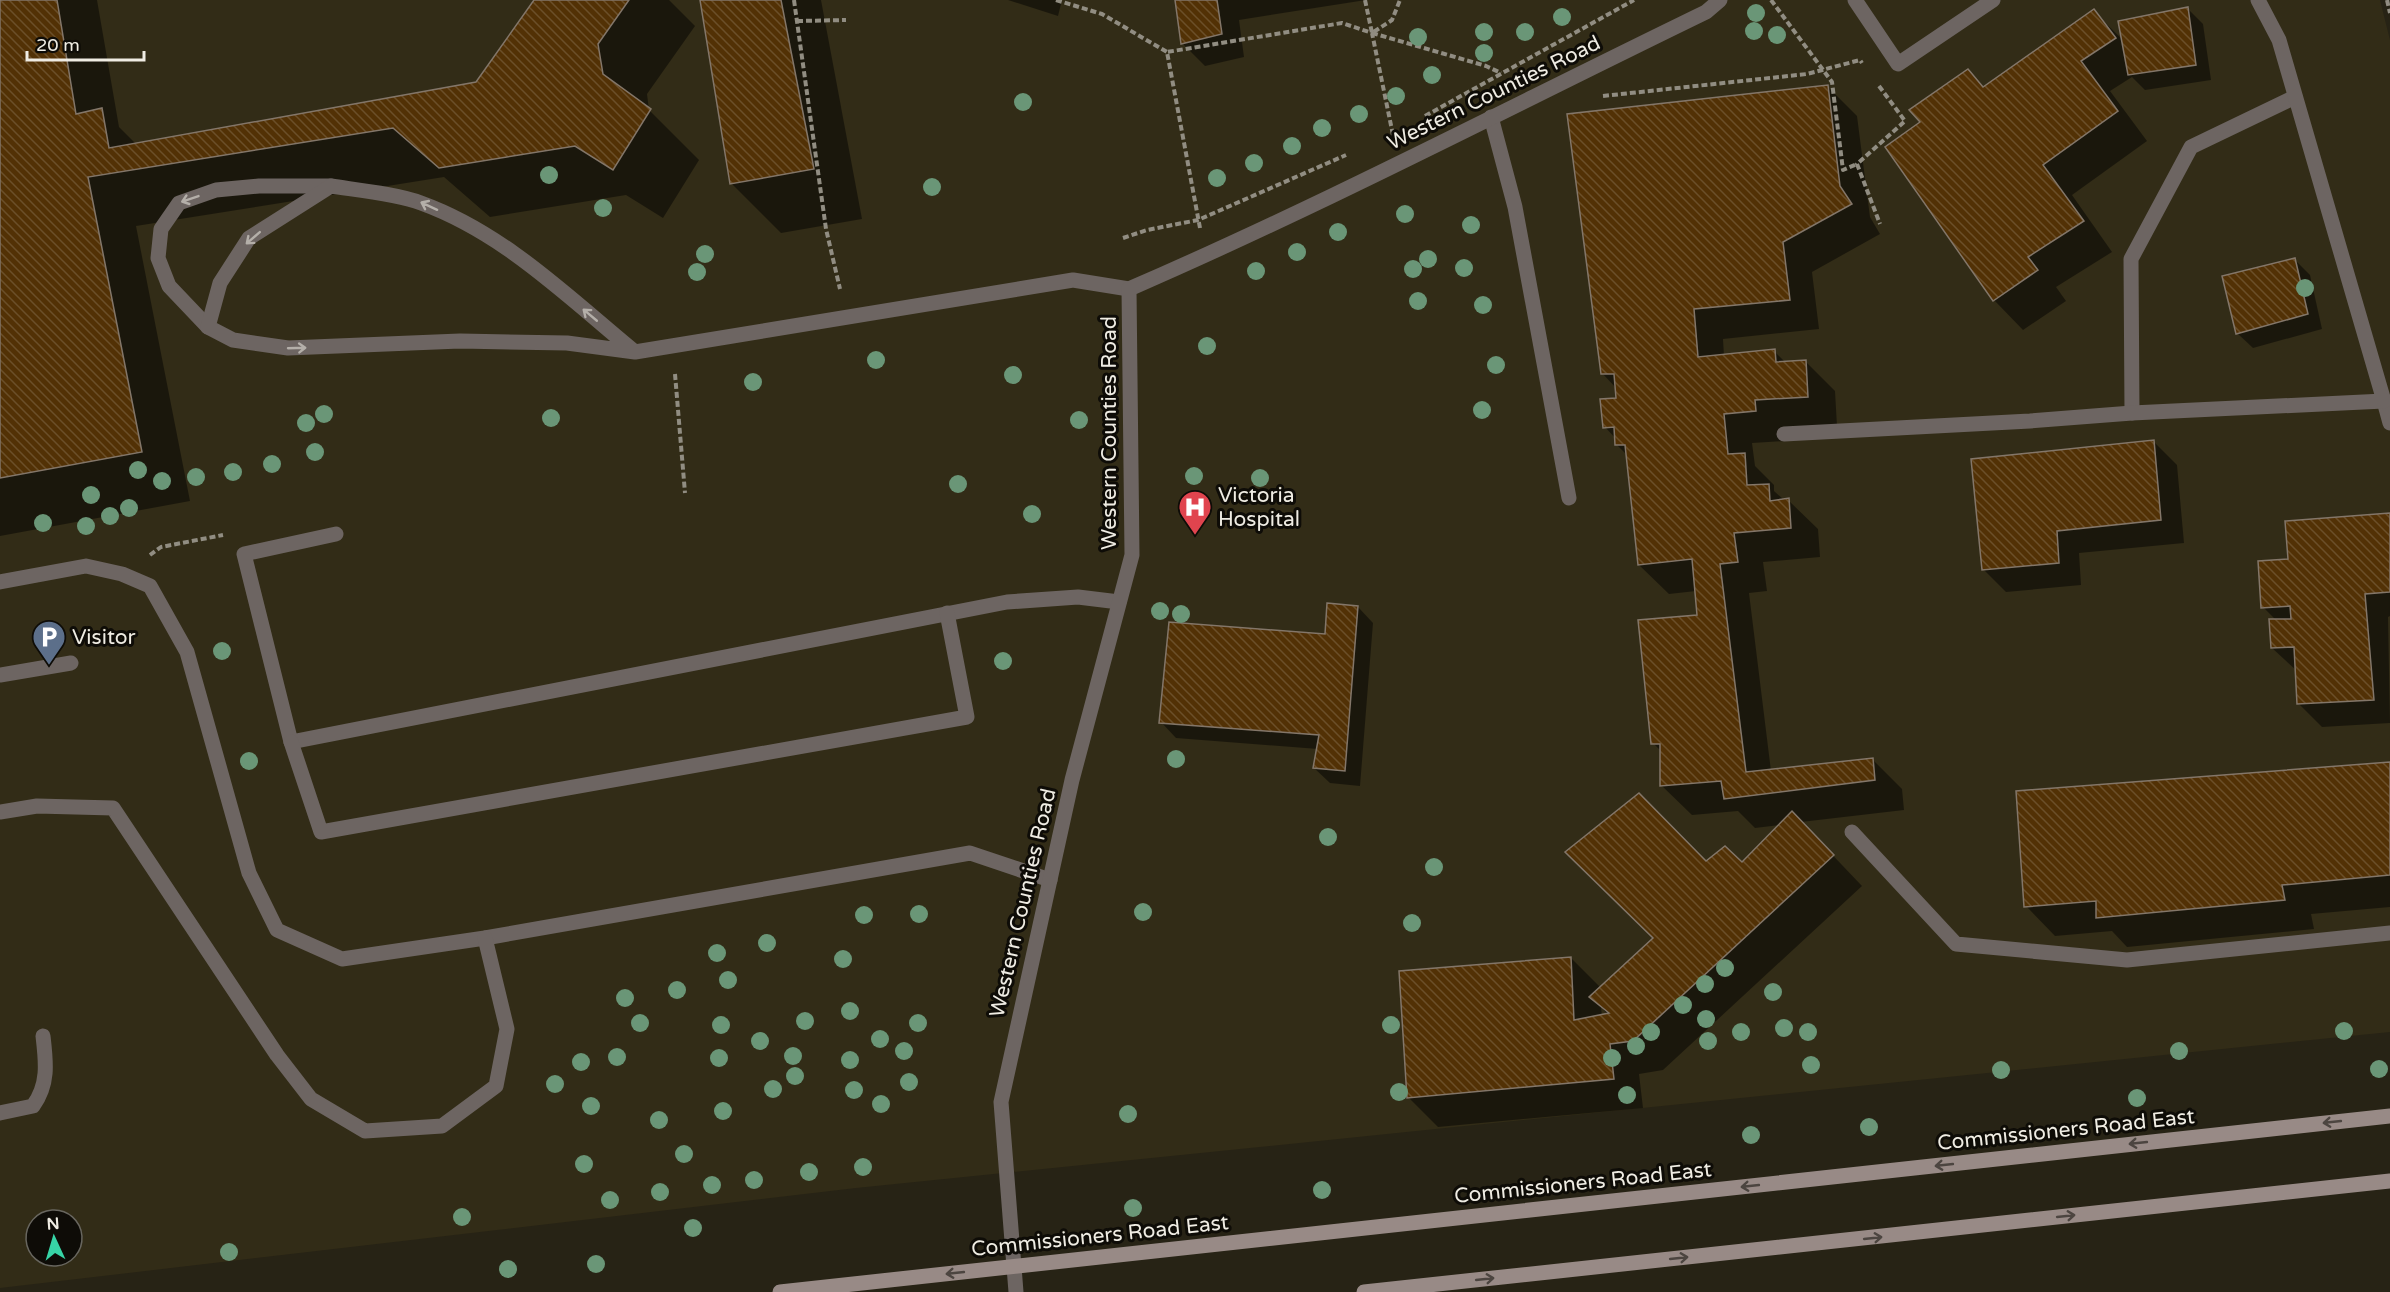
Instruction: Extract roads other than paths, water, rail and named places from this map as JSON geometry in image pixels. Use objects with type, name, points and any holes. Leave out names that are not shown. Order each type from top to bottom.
[{"type":"main road","name":"Commissioners Road East","points":[[780,1292],[2390,1116]]},
{"type":"main road","points":[[1364,1292],[2390,1181]]},
{"type":"lane","name":"Western Counties Road","points":[[1016,1292],[1000,1102],[1072,780],[1132,555],[1129,289],[1398,164],[1706,12],[1720,0]]},
{"type":"lane","points":[[1855,0],[1898,64],[1993,0]]},
{"type":"lane","points":[[2258,0],[2279,39],[2390,423]]},
{"type":"lane","points":[[2132,413],[2131,259],[2191,147],[2295,97]]},
{"type":"lane","points":[[1491,117],[1515,207],[1569,498]]},
{"type":"lane","points":[[635,352],[524,260],[484,233],[420,202],[331,186],[259,186],[216,190],[179,203],[161,229],[158,258],[169,286],[208,327],[233,340],[288,348],[460,341],[567,343],[635,352],[1073,280],[1129,289]]},
{"type":"lane","points":[[208,327],[220,283],[249,238],[331,186]]},
{"type":"lane","points":[[1784,434],[2030,421],[2132,413],[2384,402]]},
{"type":"lane","points":[[336,534],[244,554],[291,742],[321,832],[967,717],[947,613]]},
{"type":"lane","points":[[0,582],[86,566],[122,574],[150,586],[187,652],[249,873],[277,930],[342,959],[485,938],[970,853],[1050,880]]},
{"type":"lane","points":[[291,742],[1007,602],[1078,597],[1119,602]]},
{"type":"lane","points":[[0,675],[71,663]]},
{"type":"lane","points":[[0,812],[37,806],[113,808],[277,1055],[311,1099],[365,1131],[442,1126],[496,1086],[507,1029],[485,938]]},
{"type":"lane","points":[[1852,832],[1956,944],[2127,960],[2390,933]]},
{"type":"lane","points":[[0,1113],[33,1106],[41,1095],[47,1073],[43,1036]]},
{"type":"place","name":"Victoria Hospital","points":[[1195,536]]},
{"type":"place","name":"Visitor","points":[[49,666]]}]
